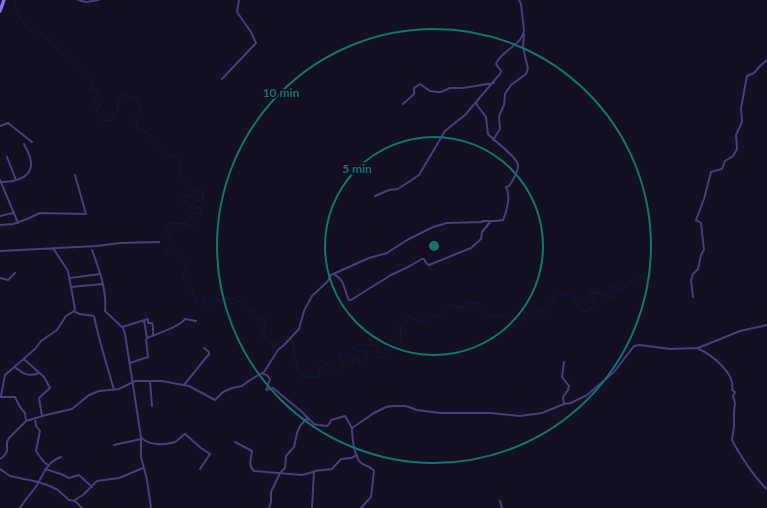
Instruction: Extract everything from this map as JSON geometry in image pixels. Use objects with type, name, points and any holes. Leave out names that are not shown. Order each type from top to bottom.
[{"type":"street","points":[[0,11],[4,0]]},
{"type":"street","points":[[78,0],[86,2],[99,0]]},
{"type":"street","points":[[222,79],[256,43],[251,32],[236,12],[239,0]]},
{"type":"street","points":[[493,140],[500,129],[499,116],[504,105],[505,94],[511,85],[526,74],[528,69],[523,47],[524,32],[521,4],[519,0]]},
{"type":"street","points":[[376,196],[389,190],[398,190],[420,173],[444,133],[465,115],[494,83],[501,73],[496,64],[497,61],[515,45],[524,32]]},
{"type":"street","points":[[693,297],[693,274],[698,269],[704,250],[701,223],[696,220],[704,199],[711,172],[722,168],[725,162],[734,154],[737,147],[736,136],[742,122],[741,108],[746,76],[754,73],[767,60]]},
{"type":"street","points":[[403,104],[413,96],[414,88],[420,84],[430,90],[441,92],[450,88],[463,88],[494,83]]},
{"type":"street","points":[[0,459],[7,451],[7,442],[9,438],[27,420],[72,409],[89,395],[99,390],[114,390],[125,387],[132,382],[150,380],[194,388],[215,400],[223,392],[242,386],[262,374],[278,350],[299,329],[304,311],[312,296],[328,281],[331,275],[363,262],[369,258],[387,254],[407,240],[440,225],[500,221],[503,219],[508,197],[508,190],[506,187],[509,186],[513,179],[518,166],[517,161],[511,154],[493,140],[488,133],[486,116],[476,102]]},
{"type":"street","points":[[0,126],[8,123],[32,142]]},
{"type":"street","points":[[18,223],[1,181],[16,180],[23,177],[30,167],[31,162],[24,144]]},
{"type":"street","points":[[7,157],[16,180]]},
{"type":"street","points":[[0,225],[18,223],[40,213],[86,214],[75,175]]},
{"type":"street","points":[[0,216],[13,213]]},
{"type":"street","points":[[335,274],[343,280],[346,295],[349,300],[351,300],[422,259],[424,259],[426,264],[429,264],[471,248],[481,239],[482,232],[491,221]]},
{"type":"street","points":[[0,251],[120,243],[159,242]]},
{"type":"street","points":[[54,248],[66,266],[70,278],[75,309],[74,311]]},
{"type":"street","points":[[92,250],[103,284],[106,312],[122,327],[125,334],[141,439],[141,457],[147,480],[150,508]]},
{"type":"street","points":[[0,278],[8,280],[16,273]]},
{"type":"street","points":[[70,278],[100,274]]},
{"type":"street","points":[[71,287],[103,284]]},
{"type":"street","points":[[27,420],[15,397],[0,397],[4,376],[35,349],[41,341],[57,330],[66,316],[74,311]]},
{"type":"street","points":[[74,311],[80,314],[94,316],[101,349],[108,366],[114,390]]},
{"type":"street","points":[[122,327],[148,319],[148,322],[152,324],[153,336]]},
{"type":"street","points":[[130,363],[148,357],[144,320]]},
{"type":"street","points":[[147,338],[161,334],[164,330],[180,325],[185,320],[196,321]]},
{"type":"street","points":[[352,428],[386,407],[393,406],[406,406],[417,410],[440,413],[474,413],[520,416],[542,413],[564,404],[571,403],[587,395],[614,372],[634,346],[643,345],[670,349],[698,348],[740,331],[767,325]]},
{"type":"street","points":[[184,385],[209,354],[209,352],[204,348]]},
{"type":"street","points":[[698,348],[721,364],[729,375],[735,401],[732,440],[749,468],[767,489]]},
{"type":"street","points":[[24,359],[44,377],[50,388],[38,398],[42,416]]},
{"type":"street","points":[[564,362],[562,377],[568,384],[568,388],[563,397],[564,404]]},
{"type":"street","points":[[15,367],[22,373],[28,375],[32,376],[39,373]]},
{"type":"street","points":[[262,374],[266,374],[270,377],[266,390],[273,388],[315,424],[326,426],[331,420],[345,416],[352,428],[353,445],[360,462],[373,469],[374,473],[371,496],[361,508]]},
{"type":"street","points":[[150,380],[152,406]]},
{"type":"street","points":[[269,508],[272,502],[271,492],[280,473],[285,468],[286,454],[294,447],[296,433],[306,420],[306,416]]},
{"type":"street","points":[[35,418],[36,426],[40,431],[36,451],[48,466]]},
{"type":"street","points":[[114,445],[141,439],[147,442],[161,444],[176,441],[185,434],[210,454],[200,469]]},
{"type":"street","points":[[235,442],[252,451],[250,465],[251,469],[254,471],[302,475],[314,471],[332,469],[341,459],[350,458],[357,455]]},
{"type":"street","points":[[20,508],[45,469],[61,457]]},
{"type":"street","points":[[73,501],[99,480],[119,478],[143,468]]},
{"type":"street","points":[[0,469],[10,476],[38,482],[58,490],[69,500],[73,501],[82,508]]},
{"type":"street","points":[[45,469],[69,478],[79,475],[92,487]]},
{"type":"street","points":[[312,508],[313,472]]},
{"type":"street","points":[[500,501],[502,508]]},
{"type":"waterway","points":[[15,0],[15,6],[21,20],[29,29],[45,36],[53,45],[91,78],[94,85],[89,88],[90,91],[96,91],[98,95],[93,99],[95,102],[100,102],[100,105],[96,109],[104,121],[112,120],[112,116],[118,111],[117,104],[121,95],[137,99],[142,110],[141,116],[135,118],[138,130],[147,132],[167,155],[176,157],[181,165],[180,173],[184,179],[197,193],[199,190],[202,192],[204,198],[199,201],[186,195],[184,199],[185,204],[200,208],[202,212],[191,214],[190,217],[197,224],[193,227],[189,224],[170,223],[166,228],[172,242],[166,250],[166,254],[170,254],[173,250],[177,253],[180,260],[189,267],[182,274],[192,288],[196,302],[203,299],[205,301],[205,307],[208,307],[211,301],[217,299],[224,300],[234,298],[237,299],[237,302],[242,301],[245,308],[254,312],[260,321],[266,318],[264,332],[261,337],[267,339],[272,344],[288,340],[292,341],[297,368],[303,376],[319,376],[320,367],[326,364],[329,364],[339,373],[345,364],[340,359],[339,353],[346,355],[349,358],[347,361],[350,363],[358,357],[360,364],[366,359],[366,355],[364,352],[356,350],[353,347],[360,345],[377,345],[379,358],[385,356],[401,341],[400,326],[407,321],[409,316],[422,322],[427,320],[429,316],[441,315],[447,305],[463,308],[467,302],[479,304],[488,315],[497,315],[505,319],[513,317],[522,321],[524,317],[523,313],[525,312],[529,314],[535,310],[544,313],[554,297],[568,294],[571,291],[573,292],[574,296],[572,300],[585,312],[592,308],[595,301],[588,293],[601,293],[612,299],[609,286],[621,292],[627,283],[634,282],[645,274]]}]
